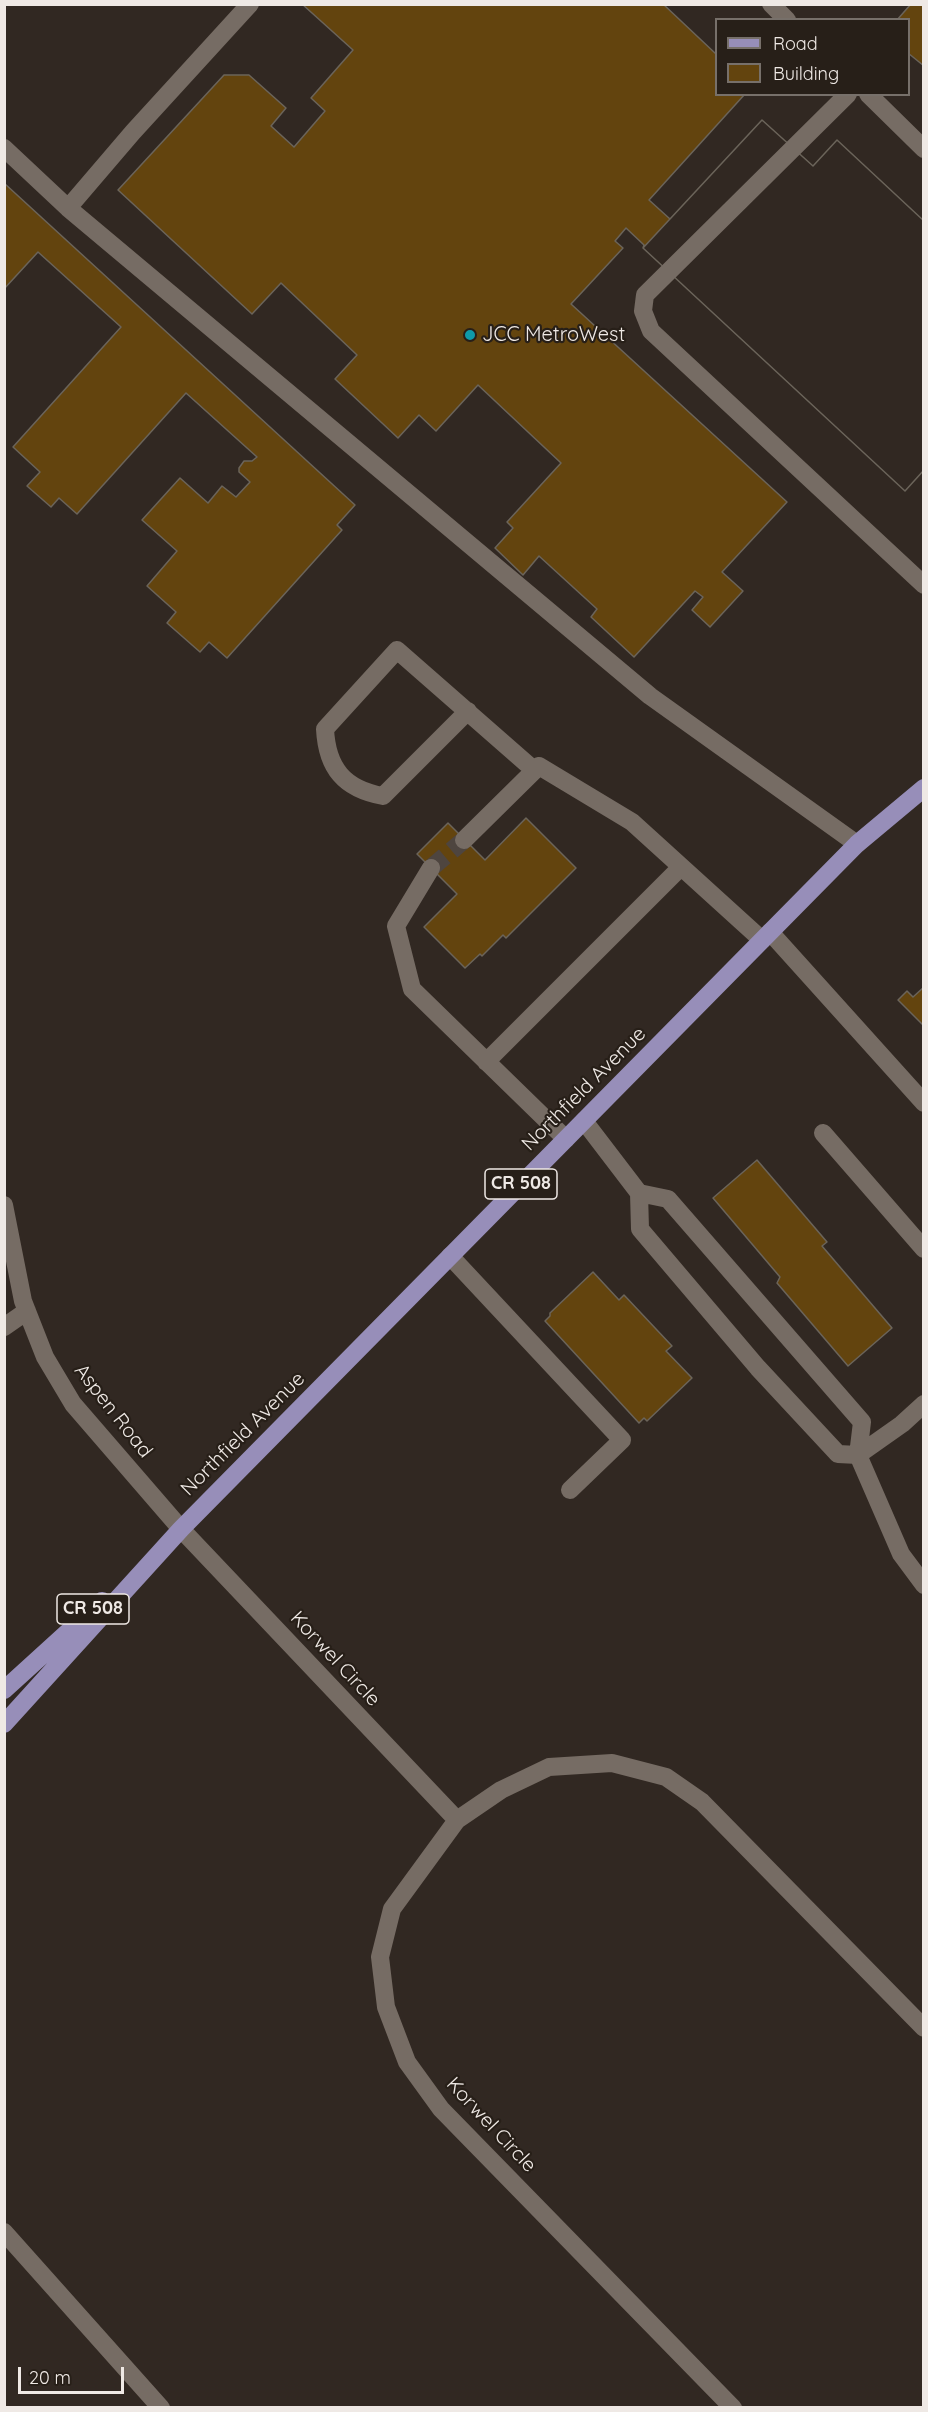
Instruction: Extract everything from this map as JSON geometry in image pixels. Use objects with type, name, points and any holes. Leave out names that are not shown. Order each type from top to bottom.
[{"type":"main road","name":"Northfield Avenue","points":[[4,1724],[181,1529],[857,844],[924,788]]},
{"type":"main road","name":"Northfield Avenue","points":[[4,1690],[181,1529]]},
{"type":"street","points":[[68,208],[119,148],[250,4]]},
{"type":"street","points":[[771,4],[785,18]]},
{"type":"street","points":[[846,96],[645,295],[642,311],[651,331],[924,585]]},
{"type":"street","points":[[870,96],[924,149]]},
{"type":"street","points":[[4,148],[68,208],[650,696],[857,844]]},
{"type":"street","points":[[468,711],[382,796],[363,792],[342,777],[326,752],[325,729],[397,650],[468,711],[534,770]]},
{"type":"street","points":[[464,840],[539,766],[632,822],[681,867],[766,936],[924,1103]]},
{"type":"street","points":[[486,1062],[681,867]]},
{"type":"street","points":[[431,868],[396,926],[412,989],[566,1139]]},
{"type":"street","points":[[584,1121],[639,1194],[640,1229],[758,1368],[838,1454],[858,1455],[902,1424],[924,1404]]},
{"type":"street","points":[[823,1133],[924,1249]]},
{"type":"street","points":[[639,1194],[668,1199],[862,1422],[858,1455],[901,1554],[924,1585]]},
{"type":"street","name":"Aspen Road","points":[[4,1205],[23,1301],[45,1357],[73,1404],[181,1529]]},
{"type":"street","points":[[450,1256],[622,1440],[570,1490]]},
{"type":"street","points":[[4,1327],[27,1311]]},
{"type":"street","name":"Korwel Circle","points":[[181,1529],[457,1820]]},
{"type":"street","name":"Korwel Circle","points":[[733,2408],[441,2109],[407,2062],[386,2007],[380,1957],[392,1908],[457,1820],[501,1790],[549,1767],[612,1763],[666,1777],[702,1802],[924,2028]]},
{"type":"street","points":[[4,2232],[161,2408]]},
{"type":"building","name":"JCC MetroWest","points":[[302,4],[663,4],[715,53],[715,96],[743,96],[649,200],[670,219],[762,120],[813,166],[837,140],[924,221],[924,470],[905,491],[643,248],[644,245],[626,228],[615,241],[623,248],[571,304],[787,502],[722,572],[743,591],[710,627],[692,610],[703,597],[695,591],[634,657],[591,617],[597,609],[539,556],[523,575],[495,548],[513,528],[507,522],[561,463],[478,385],[436,431],[419,415],[398,438],[335,379],[357,355],[281,283],[252,314],[118,190],[224,75],[249,75],[286,108],[271,126],[294,147],[325,111],[311,98],[353,50]]},
{"type":"building","points":[[911,4],[924,4],[924,66],[910,55],[910,18],[899,18]]},
{"type":"building","points":[[762,120],[813,166],[837,140],[924,221],[924,470],[905,491],[643,248]]},
{"type":"building","points":[[4,183],[355,505],[337,525],[342,530],[227,658],[209,642],[200,652],[167,623],[176,612],[147,586],[177,551],[142,520],[180,478],[208,503],[222,486],[236,497],[250,482],[239,472],[239,468],[244,461],[252,461],[257,457],[186,393],[77,514],[59,498],[51,507],[27,486],[40,472],[13,447],[121,327],[38,252],[4,289]]},
{"type":"building","points":[[526,818],[576,868],[506,938],[503,935],[482,956],[480,954],[465,968],[424,927],[457,894],[417,854],[448,823],[485,860]]},
{"type":"building","points":[[924,987],[924,1026],[898,1000],[907,991],[913,997]]},
{"type":"building","points":[[757,1160],[827,1242],[822,1246],[892,1328],[848,1366],[777,1283],[780,1277],[713,1198]]},
{"type":"building","points":[[593,1272],[619,1300],[624,1295],[672,1346],[666,1351],[692,1378],[647,1421],[644,1418],[639,1423],[545,1321],[550,1313]]},
{"type":"tunnel","points":[[431,868],[464,840]]},
{"type":"place","name":"JCC MetroWest","points":[[470,335]]}]
